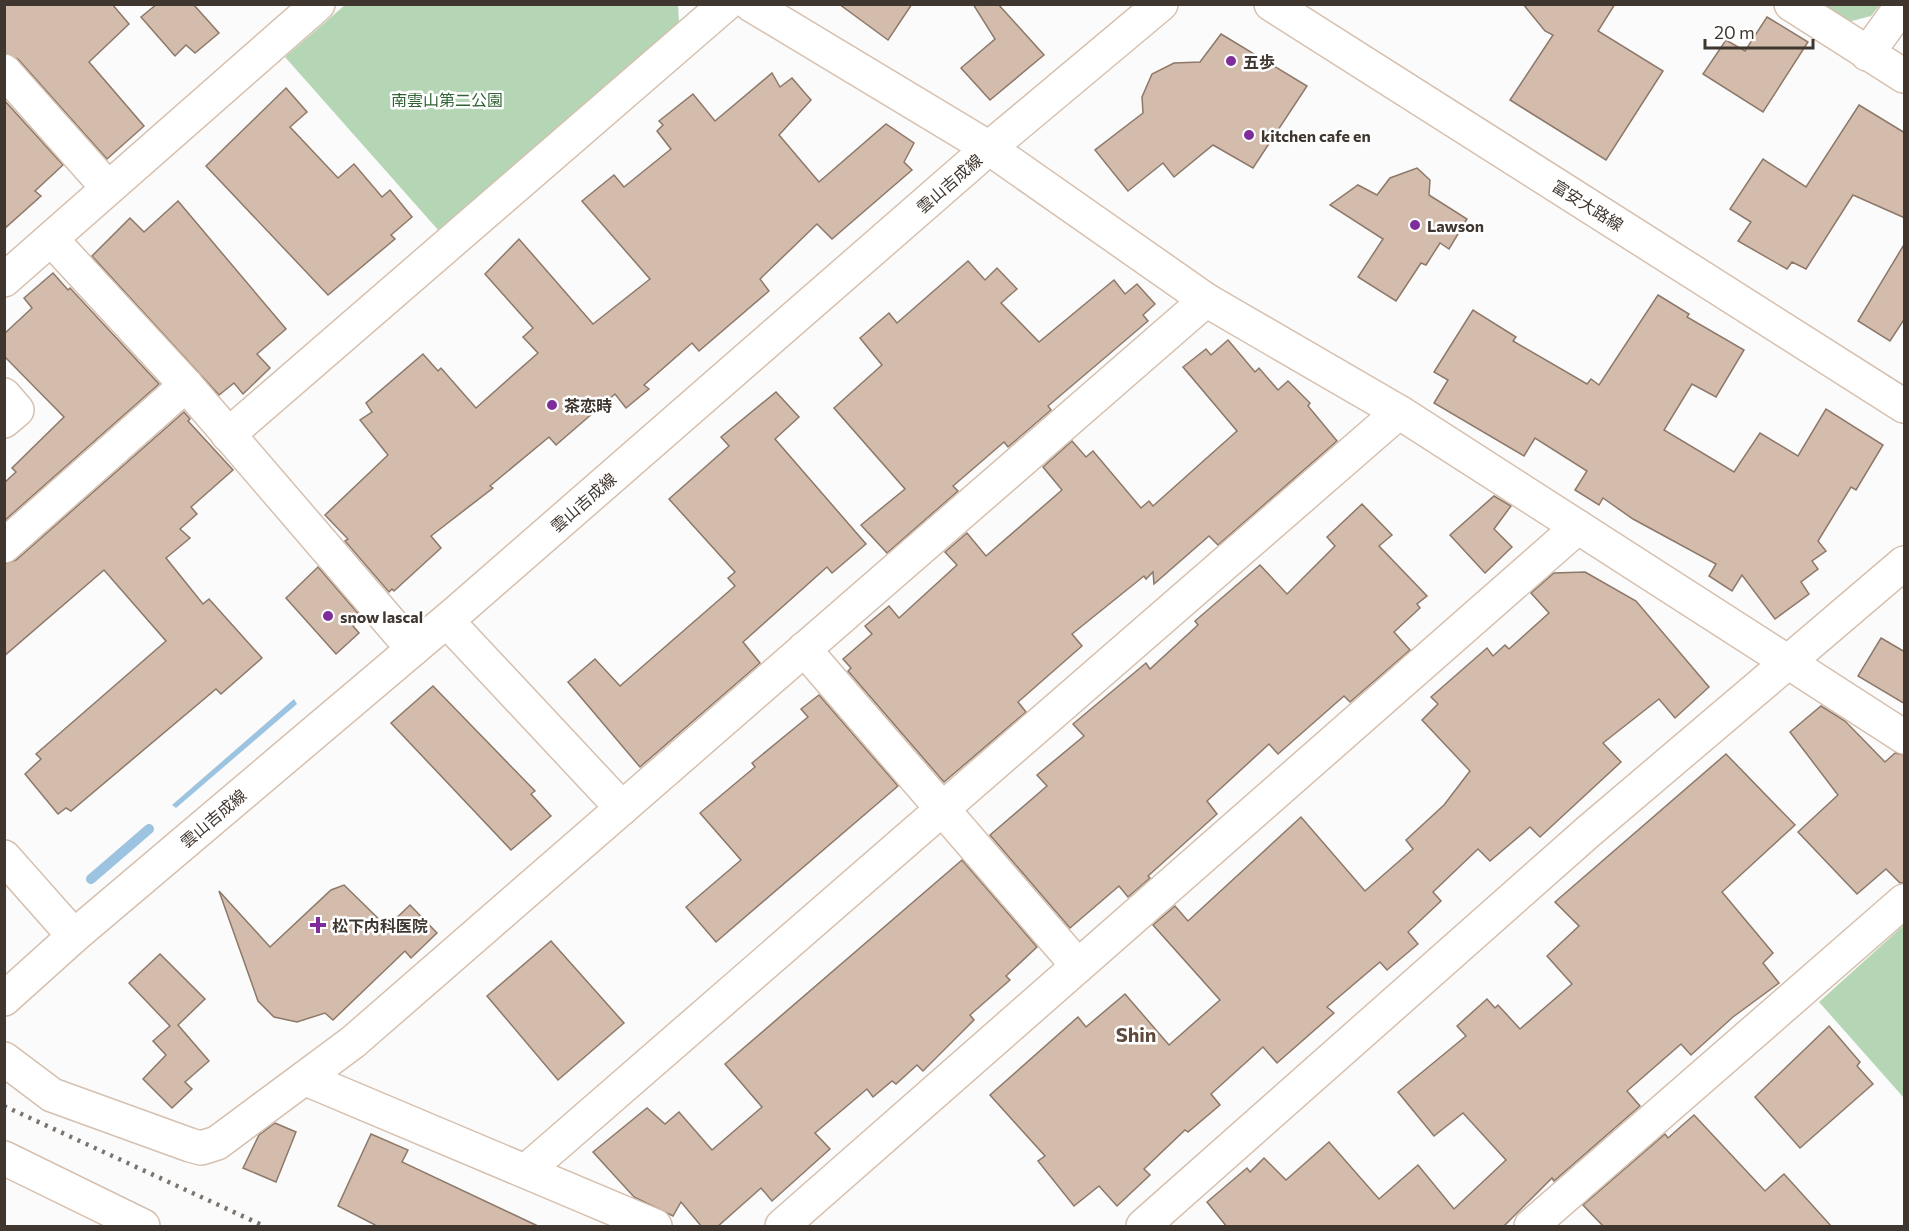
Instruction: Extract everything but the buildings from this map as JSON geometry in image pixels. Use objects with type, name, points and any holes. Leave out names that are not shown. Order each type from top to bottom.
[{"type":"street","points":[[4,280],[318,4]]},
{"type":"street","points":[[228,435],[726,4]]},
{"type":"street","points":[[750,4],[989,148],[1206,300],[1400,412],[1905,737]]},
{"type":"street","name":"雲山吉成線","points":[[4,999],[74,936],[447,621],[989,148],[1161,4]]},
{"type":"street","name":"富安大路線","points":[[1271,4],[1905,406]]},
{"type":"street","points":[[1791,4],[1905,76]]},
{"type":"street","points":[[1867,54],[1904,4]]},
{"type":"street","points":[[4,71],[108,188]]},
{"type":"street","points":[[51,239],[186,385],[412,649]]},
{"type":"street","points":[[4,1059],[52,1095],[150,1132],[201,1148],[217,1143],[353,1042],[1206,300]]},
{"type":"street","points":[[4,546],[186,385]]},
{"type":"street","points":[[4,395],[17,410],[4,421]]},
{"type":"street","points":[[528,1170],[1400,412]]},
{"type":"street","points":[[782,1227],[1578,527]]},
{"type":"street","points":[[1143,1227],[1589,831],[1905,563]]},
{"type":"street","points":[[447,621],[622,808]]},
{"type":"street","points":[[804,649],[1078,966]]},
{"type":"street","points":[[4,857],[74,936]]},
{"type":"street","points":[[1534,1225],[1905,901]]},
{"type":"street","points":[[306,1079],[528,1170],[655,1227]]},
{"type":"street","points":[[4,1158],[130,1224]]},
{"type":"green space","name":"南雲山第二公園","points":[[345,5],[678,5],[679,23],[439,231],[285,57]]},
{"type":"green space","points":[[1820,5],[1880,5],[1871,16],[1848,22]]},
{"type":"green space","points":[[1904,925],[1904,1098],[1819,1002]]},
{"type":"water","points":[[294,699],[297,704],[176,808],[172,805]]},
{"type":"waterway","points":[[91,879],[149,829]]},
{"type":"railway","points":[[4,1106],[264,1226]]},
{"type":"place","name":"五歩","points":[[1231,61]]},
{"type":"place","name":"kitchen cafe en","points":[[1249,135]]},
{"type":"place","name":"Lawson","points":[[1415,225]]},
{"type":"place","name":"茶恋時","points":[[552,405]]},
{"type":"place","name":"snow lascal","points":[[328,616]]},
{"type":"place","name":"松下内科医院","points":[[318,925]]},
{"type":"district","name":"Shin","points":[[1136,1034]]}]
